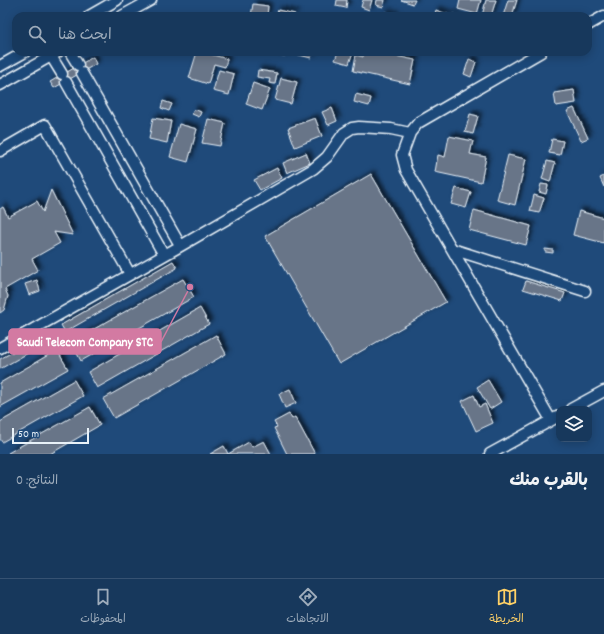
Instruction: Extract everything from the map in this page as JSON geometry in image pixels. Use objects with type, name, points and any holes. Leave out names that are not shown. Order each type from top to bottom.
[{"type":"street","points":[[96,12],[117,0]]},
{"type":"street","points":[[129,12],[151,0]]},
{"type":"street","points":[[592,23],[604,16]]},
{"type":"street","points":[[0,66],[19,56]]},
{"type":"street","points":[[0,85],[51,56]]},
{"type":"street","points":[[56,56],[64,78],[164,255]]},
{"type":"street","points":[[72,56],[180,245]]},
{"type":"street","points":[[490,454],[555,418],[452,249],[406,170],[402,155],[410,133],[418,123],[534,56]]},
{"type":"street","points":[[0,151],[45,125],[130,274]]},
{"type":"street","points":[[0,348],[313,169],[327,157],[344,133],[352,128],[391,129],[410,133]]},
{"type":"street","points":[[452,249],[585,291]]},
{"type":"street","points":[[576,406],[604,391]]},
{"type":"building","points":[[337,0],[347,0],[346,8],[336,6]]},
{"type":"building","points":[[363,0],[372,0],[369,10],[361,7]]},
{"type":"building","points":[[377,0],[385,0],[383,7],[376,5]]},
{"type":"building","points":[[401,0],[415,0],[413,4]]},
{"type":"building","points":[[460,0],[481,0],[478,12],[469,12],[458,9]]},
{"type":"building","points":[[486,0],[496,0],[492,12],[483,12]]},
{"type":"building","points":[[508,0],[517,0],[513,12],[504,12]]},
{"type":"building","points":[[253,4],[268,6],[267,12],[252,12]]},
{"type":"building","points":[[196,56],[217,56],[227,59],[225,67],[214,64],[208,84],[189,78]]},
{"type":"building","points":[[336,56],[352,56],[349,64],[335,60]]},
{"type":"building","points":[[356,56],[396,56],[415,60],[410,84],[353,71]]},
{"type":"building","points":[[93,57],[96,64],[54,88],[50,82]]},
{"type":"building","points":[[469,59],[476,62],[471,77],[464,74]]},
{"type":"building","points":[[219,70],[234,74],[229,95],[213,91]]},
{"type":"building","points":[[258,70],[277,73],[275,84],[269,83],[270,79],[257,77]]},
{"type":"building","points":[[281,78],[297,82],[291,104],[275,100]]},
{"type":"building","points":[[253,83],[270,89],[262,110],[246,104]]},
{"type":"building","points":[[574,90],[576,103],[556,106],[554,93]]},
{"type":"building","points":[[356,94],[371,98],[369,106],[354,102]]},
{"type":"building","points":[[163,101],[172,104],[169,111],[161,108]]},
{"type":"building","points":[[332,108],[337,121],[328,125],[322,112]]},
{"type":"building","points":[[574,108],[588,138],[581,141],[567,111]]},
{"type":"building","points":[[194,109],[201,112],[199,117],[192,114]]},
{"type":"building","points":[[470,114],[478,116],[473,134],[465,132]]},
{"type":"building","points":[[153,118],[171,121],[167,143],[149,139]]},
{"type":"building","points":[[315,118],[322,136],[295,147],[288,128]]},
{"type":"building","points":[[208,119],[225,123],[220,146],[202,143]]},
{"type":"building","points":[[179,124],[197,129],[188,162],[170,157]]},
{"type":"building","points":[[449,136],[473,141],[470,154],[486,157],[481,182],[435,172],[438,155],[445,157]]},
{"type":"building","points":[[552,139],[563,141],[560,155],[549,153]]},
{"type":"building","points":[[306,153],[310,163],[287,173],[283,163]]},
{"type":"building","points":[[508,155],[526,159],[515,205],[497,200]]},
{"type":"building","points":[[547,161],[555,163],[550,182],[542,179]]},
{"type":"building","points":[[277,168],[282,178],[260,190],[254,180]]},
{"type":"building","points":[[371,174],[446,302],[339,364],[265,236]]},
{"type":"building","points":[[604,176],[604,187],[600,178]]},
{"type":"building","points":[[541,184],[548,185],[546,194],[539,192]]},
{"type":"building","points":[[456,188],[471,192],[466,208],[451,204]]},
{"type":"building","points":[[51,190],[73,235],[54,232],[60,243],[32,259],[38,270],[5,289],[8,296],[4,310],[0,313],[0,209],[3,207],[8,217],[37,201],[43,212]]},
{"type":"building","points":[[534,195],[544,198],[539,213],[530,211]]},
{"type":"building","points":[[474,210],[531,226],[526,245],[469,230]]},
{"type":"building","points":[[579,211],[604,218],[604,243],[573,235]]},
{"type":"building","points":[[545,249],[553,250],[553,253],[545,252]]},
{"type":"building","points":[[173,261],[177,268],[65,332],[61,325]]},
{"type":"building","points":[[183,279],[194,297],[81,361],[71,342]]},
{"type":"building","points":[[37,280],[40,291],[29,295],[25,284]]},
{"type":"building","points":[[526,281],[565,293],[562,301],[523,289]]},
{"type":"building","points":[[200,308],[209,324],[97,388],[88,372]]},
{"type":"building","points":[[47,333],[51,340],[0,369],[0,359]]},
{"type":"building","points":[[216,335],[226,354],[114,418],[103,399]]},
{"type":"building","points":[[57,350],[68,369],[0,407],[0,383]]},
{"type":"building","points":[[74,380],[83,396],[2,442],[0,439],[0,422]]},
{"type":"building","points":[[488,380],[501,402],[490,409],[477,387]]},
{"type":"building","points":[[290,389],[296,403],[285,408],[279,394]]},
{"type":"building","points":[[474,395],[479,407],[485,404],[493,423],[476,431],[462,401]]},
{"type":"building","points":[[90,407],[100,425],[50,454],[8,453]]},
{"type":"building","points":[[289,414],[292,419],[295,417],[315,454],[287,454],[274,428],[277,427],[274,422]]},
{"type":"building","points":[[264,441],[271,454],[228,454],[249,442],[252,447]]},
{"type":"building","points":[[224,446],[228,454],[210,454]]},
{"type":"place","name":"Saudi Telecom Company STC","points":[[190,287]]}]
